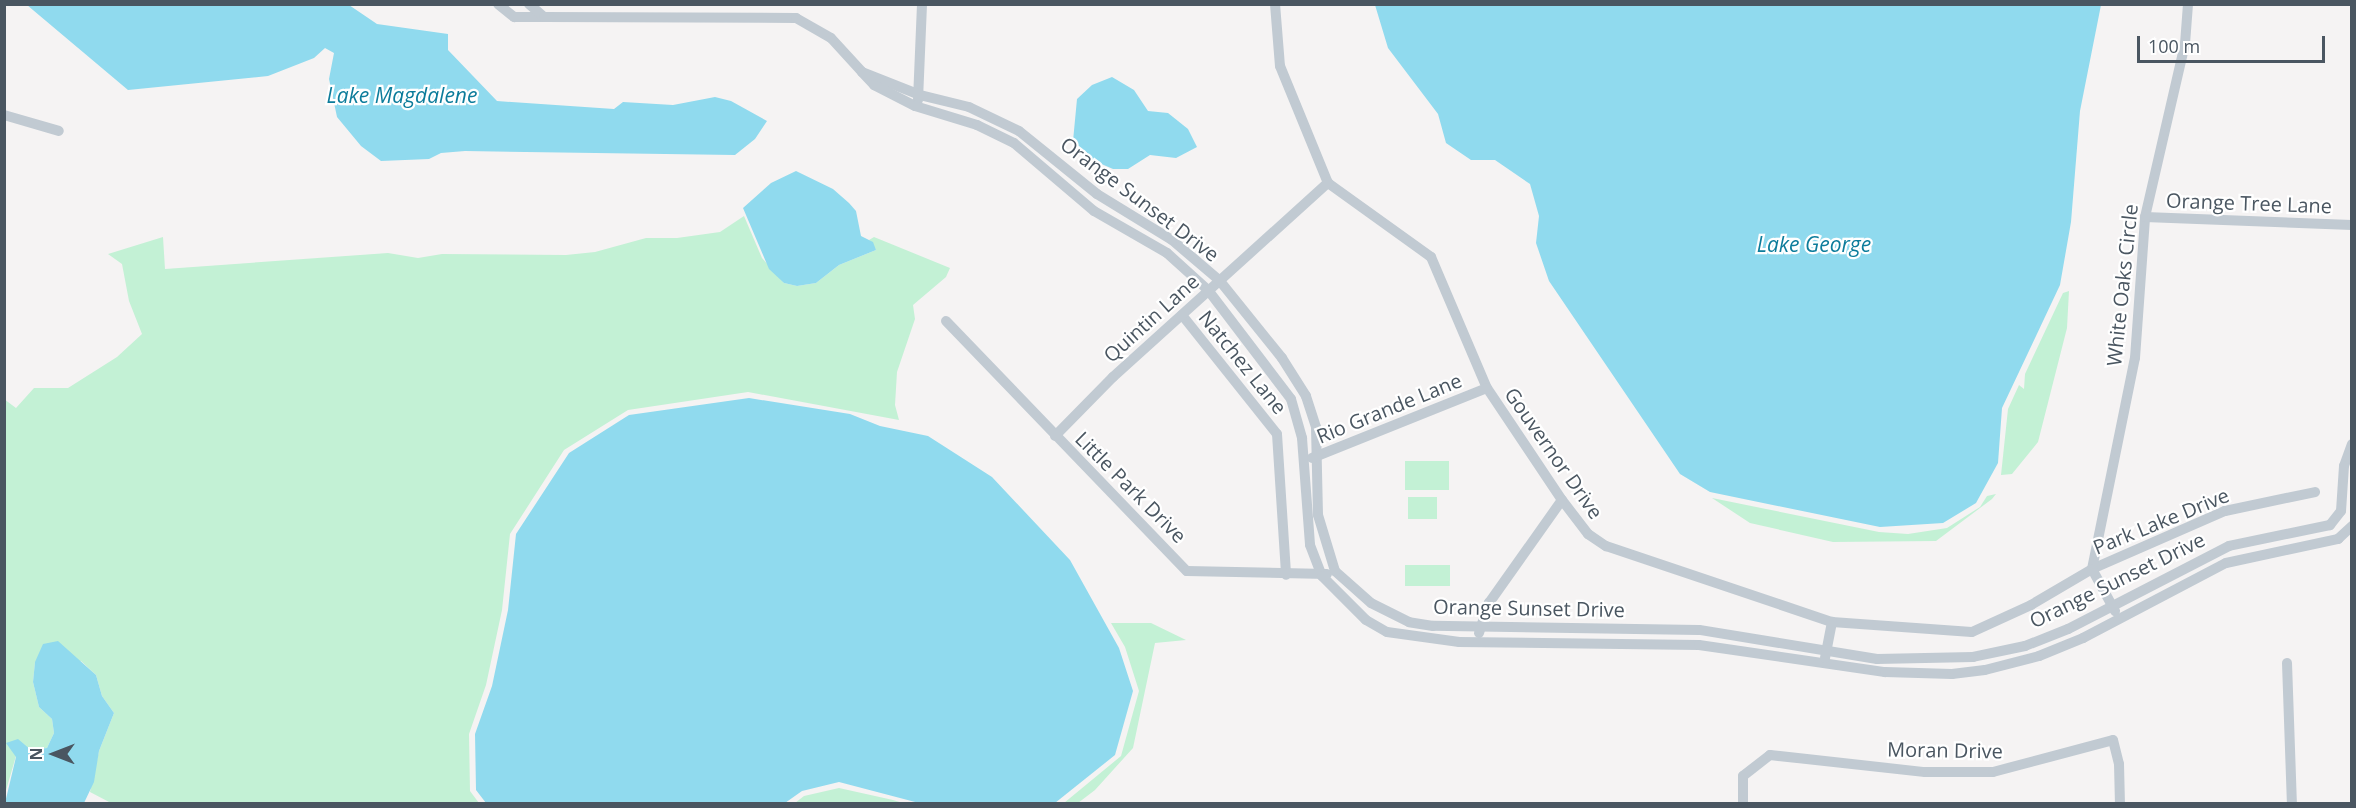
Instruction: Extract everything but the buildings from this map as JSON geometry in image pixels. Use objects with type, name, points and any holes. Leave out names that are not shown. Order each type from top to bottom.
[{"type":"street","name":"Orange Sunset Drive","points":[[498,4],[513,17],[760,10],[796,18],[831,38],[874,84],[915,106],[977,125],[1014,143],[1094,211],[1167,253],[1208,290],[1291,399],[1305,459],[1306,523],[1322,576],[1366,620],[1387,632],[1425,639],[1479,642],[1699,645],[1912,675],[1985,670],[2039,656],[2226,563],[2338,539],[2352,526]]},
{"type":"street","points":[[530,4],[543,17]]},
{"type":"street","points":[[915,106],[920,95],[922,4]]},
{"type":"street","points":[[1275,4],[1280,66],[1328,183]]},
{"type":"street","name":"White Oaks Circle","points":[[2092,569],[2135,358],[2145,217],[2185,44],[2188,4]]},
{"type":"street","name":"Orange Sunset Drive","points":[[862,72],[920,95],[969,107],[1019,131],[1097,194],[1172,240],[1219,280],[1282,358],[1306,396],[1316,427],[1318,514],[1335,571],[1354,591],[1394,617],[1433,626],[1699,630],[1877,659],[1973,657],[2025,646],[2112,606],[2229,546],[2330,525],[2341,511],[2344,466],[2352,444]]},
{"type":"street","points":[[4,115],[59,131]]},
{"type":"street","name":"Quintin Lane","points":[[1055,436],[1208,290],[1328,183]]},
{"type":"street","name":"Gouvernor Drive","points":[[1328,183],[1431,257],[1487,388],[1562,500],[1588,534],[1606,546],[1832,622],[1972,632],[2031,605],[2092,569]]},
{"type":"street","name":"Orange Tree Lane","points":[[2145,217],[2352,225]]},
{"type":"street","name":"Natchez Lane","points":[[1182,315],[1277,434],[1286,575]]},
{"type":"street","name":"Little Park Drive","points":[[946,321],[1187,571],[1322,576],[1335,571]]},
{"type":"street","name":"Rio Grande Lane","points":[[1305,459],[1317,457],[1487,388]]},
{"type":"street","name":"Park Lake Drive","points":[[2092,569],[2225,511],[2314,492]]},
{"type":"street","points":[[1479,642],[1479,627],[1489,603],[1562,500]]},
{"type":"street","points":[[2092,569],[2119,618]]},
{"type":"street","points":[[1824,664],[1832,622]]},
{"type":"street","points":[[2288,663],[2292,804]]},
{"type":"street","name":"Moran Drive","points":[[1743,804],[1743,776],[1770,755],[1925,772],[1994,772],[2036,764],[2092,743],[2113,740],[2119,764],[2120,804]]},
{"type":"green space","points":[[744,216],[762,258],[784,283],[797,286],[816,283],[839,265],[876,250],[869,240],[874,237],[950,268],[946,277],[913,305],[915,319],[897,372],[895,405],[899,420],[748,392],[628,410],[564,450],[510,534],[502,610],[486,685],[469,734],[470,791],[479,803],[111,803],[90,792],[99,751],[114,713],[102,696],[96,675],[81,661],[35,662],[33,682],[39,707],[52,719],[54,733],[47,748],[31,750],[7,743],[16,756],[5,794],[4,399],[16,408],[34,388],[68,388],[117,357],[142,334],[129,301],[122,264],[108,254],[163,237],[165,269],[388,253],[418,258],[442,254],[566,255],[595,252],[646,238],[677,238],[720,232]]},
{"type":"green space","points":[[2069,291],[2067,328],[2038,442],[2012,474],[2001,475],[2008,409],[2019,385],[2024,389],[2025,374],[2063,293]]},
{"type":"green space","points":[[1405,461],[1449,461],[1449,490],[1405,490]]},
{"type":"green space","points":[[1996,494],[1992,499],[1936,541],[1833,542],[1750,523],[1712,498],[1879,532],[1908,534],[1947,528],[1980,507],[1987,496]]},
{"type":"green space","points":[[1408,497],[1437,497],[1437,519],[1408,519]]},
{"type":"green space","points":[[1405,565],[1450,565],[1450,586],[1405,586]]},
{"type":"green space","points":[[1111,623],[1151,623],[1186,640],[1155,643],[1133,748],[1095,790],[1078,803],[1064,803],[1121,756],[1139,691],[1125,647]]},
{"type":"green space","points":[[839,788],[903,803],[795,803],[804,796]]},
{"type":"water","name":"Lake Magdalene","points":[[27,5],[349,5],[377,24],[448,34],[448,50],[497,101],[614,109],[623,102],[673,105],[715,97],[731,101],[767,121],[755,139],[735,155],[465,151],[441,153],[429,159],[381,161],[361,146],[337,117],[329,79],[334,53],[325,48],[314,58],[268,76],[128,90]]},
{"type":"water","name":"Lake George","points":[[1375,5],[2101,5],[2080,111],[2071,222],[2060,285],[2002,408],[1998,463],[1976,503],[1943,523],[1880,527],[1710,492],[1680,474],[1549,281],[1536,243],[1539,216],[1530,184],[1495,160],[1471,160],[1446,143],[1438,114],[1388,48]]},
{"type":"water","points":[[1112,77],[1134,90],[1148,111],[1168,113],[1188,129],[1197,147],[1176,158],[1150,155],[1128,169],[1113,169],[1083,156],[1073,141],[1077,99],[1092,85]]},
{"type":"water","points":[[796,171],[833,189],[849,203],[856,211],[861,236],[873,242],[876,250],[839,265],[816,283],[797,286],[784,283],[769,269],[743,208],[771,183]]},
{"type":"water","points":[[749,398],[850,414],[880,426],[928,436],[992,477],[1070,560],[1119,648],[1133,691],[1115,755],[1055,803],[919,803],[839,782],[802,791],[785,803],[486,803],[476,790],[475,734],[492,686],[508,610],[516,534],[569,453],[629,415]]},
{"type":"water","points":[[58,641],[96,675],[102,696],[114,713],[99,751],[94,782],[84,803],[5,803],[16,757],[6,743],[18,739],[31,750],[47,748],[54,733],[52,719],[39,707],[33,682],[35,662],[43,644]]}]
